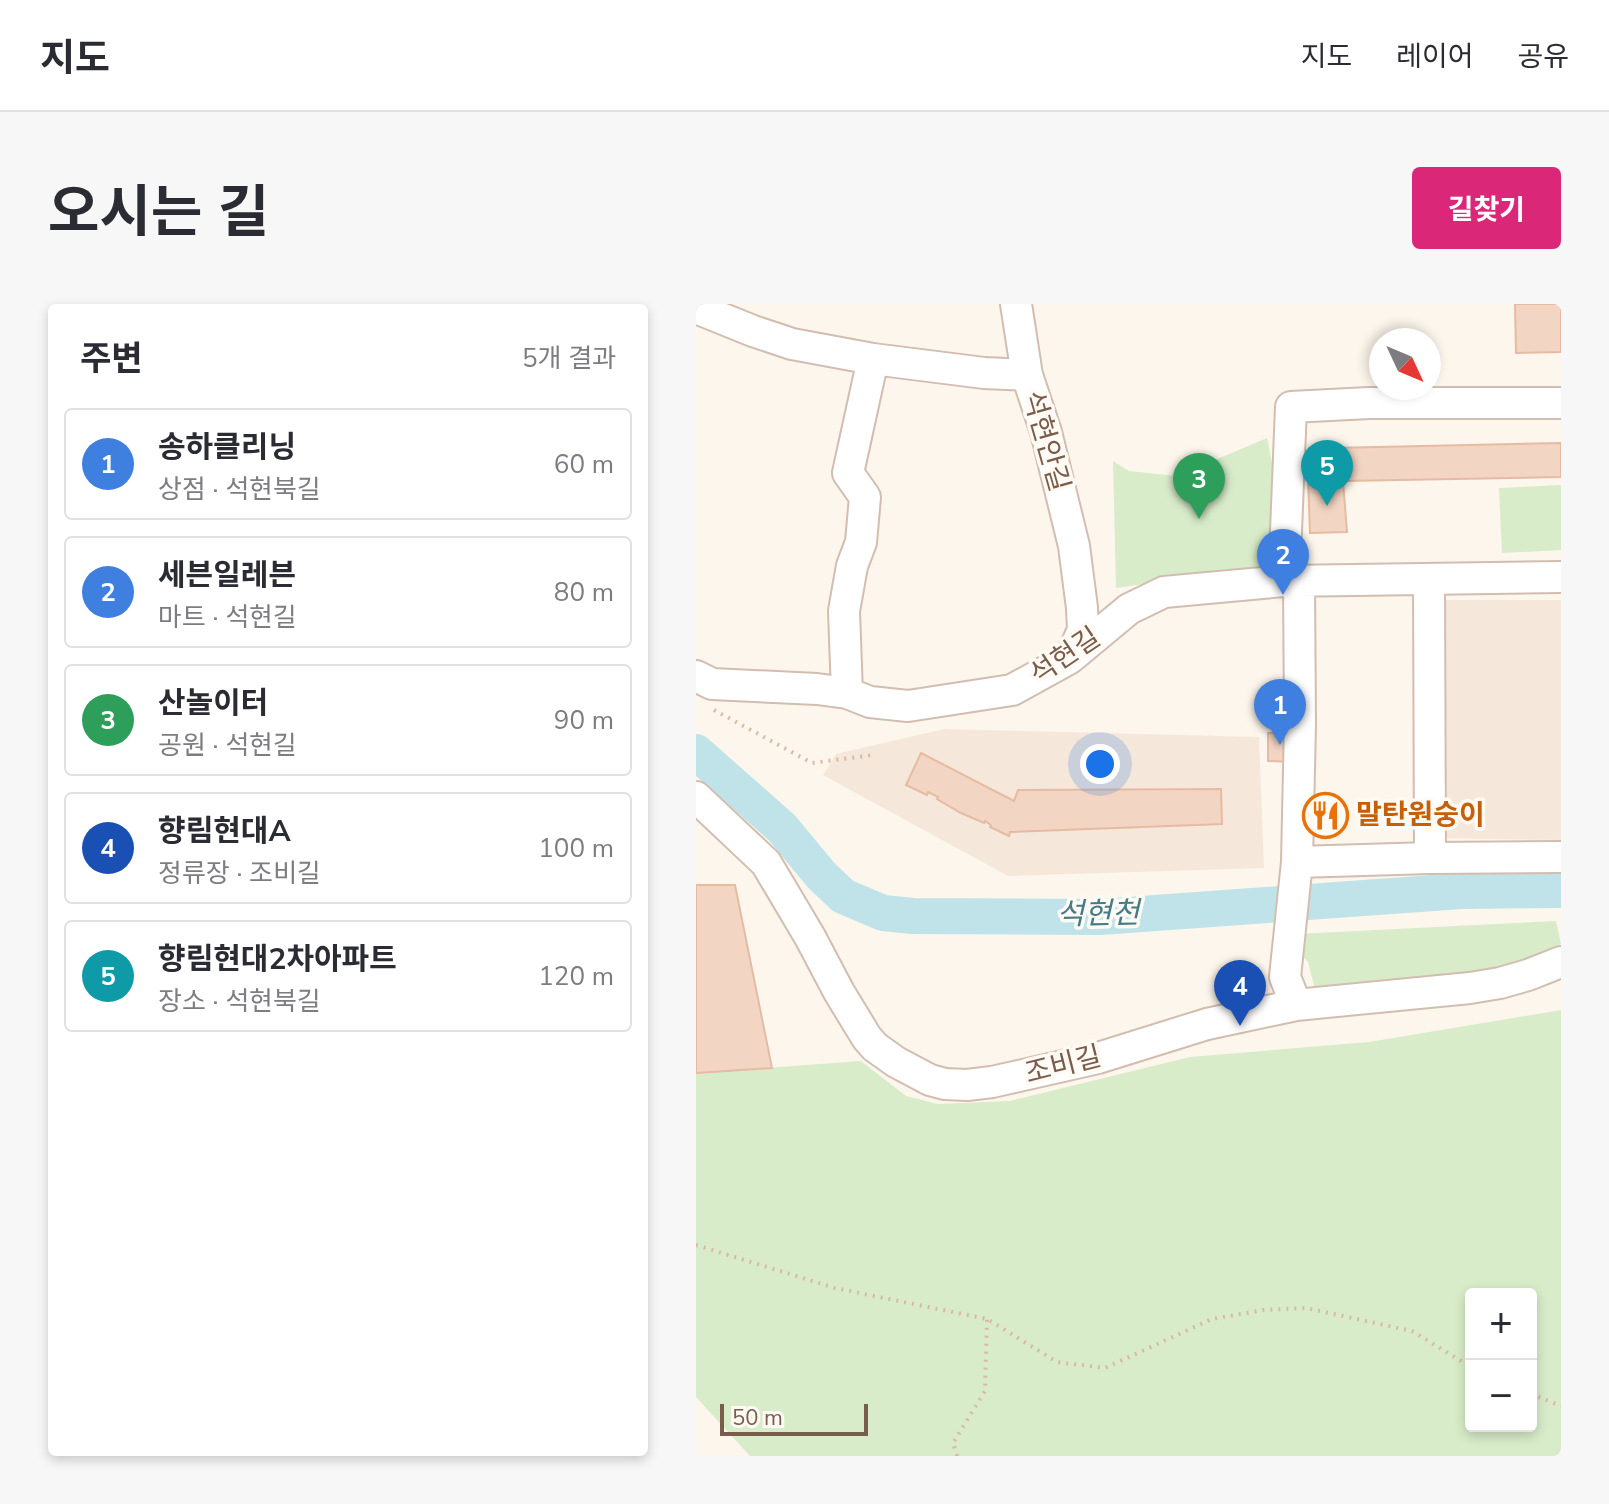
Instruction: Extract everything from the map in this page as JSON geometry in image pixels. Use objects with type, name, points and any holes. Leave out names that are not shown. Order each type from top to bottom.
[{"type":"street","points":[[1016,304],[1027,375]]},
{"type":"street","name":"석현안길","points":[[696,308],[792,344],[873,359],[984,373],[1027,375],[1046,432],[1074,546],[1083,630],[1070,658]]},
{"type":"street","points":[[847,693],[844,611],[852,566],[861,542],[865,497],[848,473],[873,359]]},
{"type":"street","points":[[1291,991],[1300,723],[1292,581],[1291,407],[1369,403],[1561,403]]},
{"type":"street","name":"석현길","points":[[696,676],[712,684],[817,689],[847,693],[870,702],[908,706],[1012,690],[1070,658],[1129,609],[1164,592],[1292,581],[1561,577]]},
{"type":"street","points":[[1429,580],[1430,858]]},
{"type":"street","name":"조비길","points":[[696,797],[766,863],[867,1038],[896,1062],[930,1080],[945,1084],[992,1082],[1098,1058],[1207,1024],[1291,991],[1470,988],[1500,983],[1561,962]]},
{"type":"street","points":[[1297,862],[1561,857]]},
{"type":"path","points":[[709,707],[812,763],[873,755]]},
{"type":"path","points":[[696,1245],[835,1288],[987,1319],[1057,1362],[1105,1368],[1212,1319],[1264,1310],[1306,1308],[1412,1331],[1465,1363]]},
{"type":"path","points":[[957,1456],[953,1443],[985,1391],[987,1319]]},
{"type":"path","points":[[1537,1396],[1561,1406]]},
{"type":"shaded area","points":[[1428,600],[1561,600],[1561,840],[1432,838]]},
{"type":"shaded area","points":[[944,729],[1259,737],[1264,868],[1008,876],[823,775],[836,754]]},
{"type":"green space","points":[[1267,438],[1292,562],[1116,588],[1113,461],[1129,471],[1177,476]]},
{"type":"green space","points":[[1561,485],[1561,550],[1502,553],[1499,488]]},
{"type":"green space","points":[[1556,921],[1561,944],[1534,957],[1467,978],[1315,989],[1308,962],[1295,948],[1296,934]]},
{"type":"green space","points":[[1561,1010],[1561,1456],[750,1456],[696,1397],[696,1073],[861,1061],[906,1096],[938,1104],[1010,1101],[1190,1057],[1369,1042]]},
{"type":"building","points":[[1515,304],[1561,304],[1561,352],[1516,353]]},
{"type":"building","points":[[1561,443],[1561,477],[1343,481],[1347,532],[1310,533],[1308,479],[1324,477],[1324,460],[1330,459],[1331,448]]},
{"type":"building","points":[[1268,733],[1291,733],[1291,762],[1268,761]]},
{"type":"building","points":[[921,753],[1014,801],[1018,790],[1221,789],[1222,824],[1010,832],[1009,836],[990,827],[985,821],[961,813],[928,792],[927,795],[906,785]]},
{"type":"building","points":[[696,885],[735,885],[772,1068],[696,1073]]},
{"type":"waterway","name":"석현천","points":[[696,752],[782,828],[843,896],[883,913],[913,916],[1100,917],[1461,891],[1561,890]]},
{"type":"place","name":"향림현대2차아파트","points":[[1327,506]]},
{"type":"place","name":"산놀이터","points":[[1199,519]]},
{"type":"place","name":"세븐일레븐","points":[[1283,595]]},
{"type":"place","name":"송하클리닝","points":[[1280,745]]},
{"type":"place","name":"말탄원숭이","points":[[1325,815]]},
{"type":"place","name":"향림현대A","points":[[1240,1026]]}]
